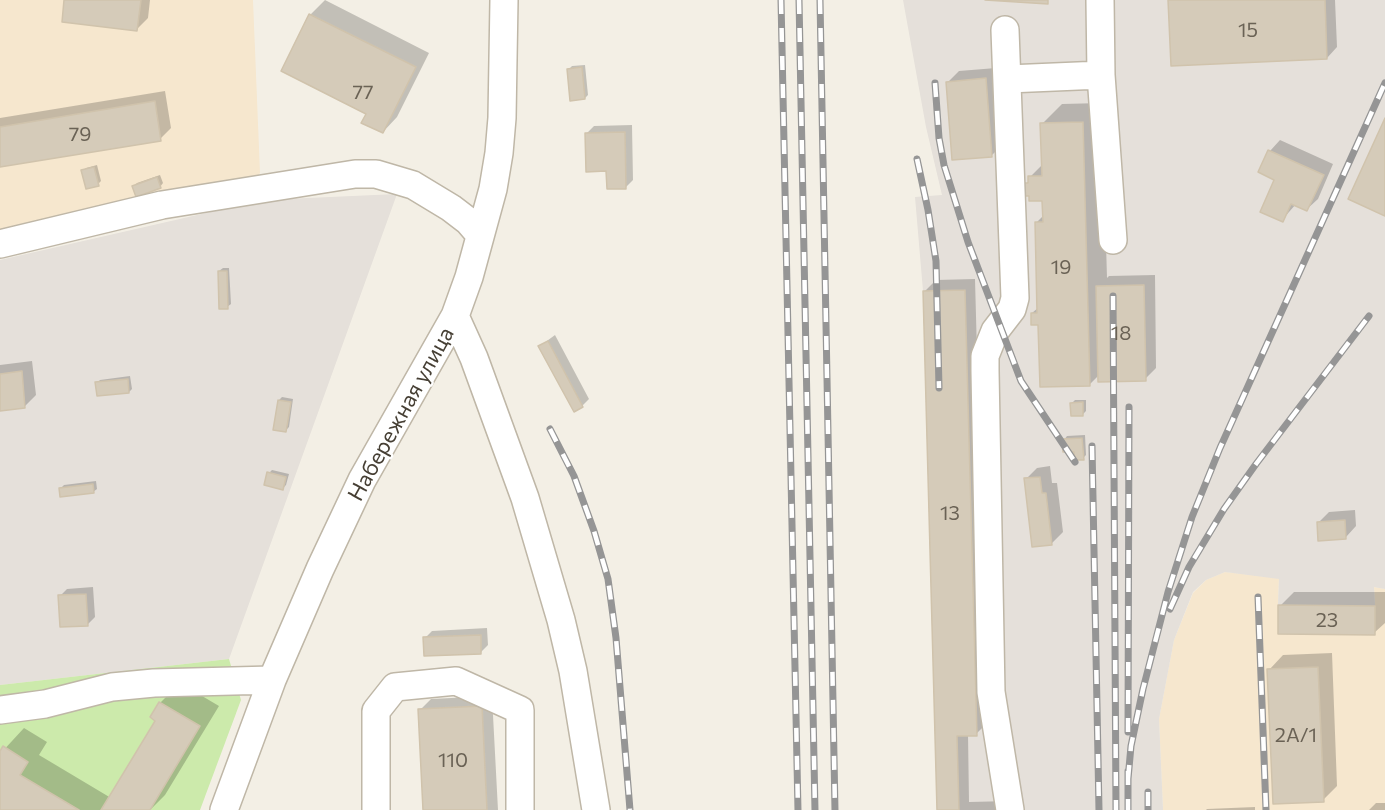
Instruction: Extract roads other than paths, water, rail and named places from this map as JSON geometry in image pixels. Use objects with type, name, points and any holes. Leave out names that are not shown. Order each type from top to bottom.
[{"type":"street","name":"Набережная улица","points":[[224,810],[272,680],[320,569],[362,480],[454,316],[468,278],[493,189],[499,153],[502,118],[504,0]]},
{"type":"street","points":[[1100,0],[1101,75],[1113,240]]},
{"type":"street","points":[[1005,30],[1015,298],[1012,309],[995,331],[985,356],[985,370],[991,692],[1010,810]]},
{"type":"street","points":[[1008,79],[1101,75]]},
{"type":"street","points":[[0,244],[162,205],[355,174],[376,174],[413,185],[451,208],[468,221],[480,235]]},
{"type":"street","points":[[454,316],[474,358],[514,466],[555,598],[573,670],[596,810]]},
{"type":"street","points":[[1,712],[45,704],[112,687],[165,682],[272,680]]},
{"type":"street","points":[[376,810],[376,711],[395,687],[456,681],[520,710],[520,810]]},
{"type":"railway","points":[[781,0],[798,810]]},
{"type":"railway","points":[[799,0],[815,810]]},
{"type":"railway","points":[[820,0],[835,810]]},
{"type":"railway","points":[[935,83],[939,138],[944,165],[968,242],[1021,381],[1075,462]]},
{"type":"railway","points":[[1128,779],[1131,746],[1143,689],[1168,592],[1192,517],[1220,448],[1385,83]]},
{"type":"railway","points":[[917,159],[936,261],[939,388]]},
{"type":"railway","points":[[1113,296],[1116,810]]},
{"type":"railway","points":[[1170,609],[1189,567],[1224,509],[1369,316]]},
{"type":"railway","points":[[1128,732],[1129,407]]},
{"type":"railway","points":[[550,429],[574,476],[608,579],[616,638],[630,810]]},
{"type":"railway","points":[[1092,446],[1099,810]]},
{"type":"railway","points":[[1258,597],[1266,810]]},
{"type":"railway","points":[[1128,771],[1128,810]]},
{"type":"railway","points":[[1148,792],[1148,810]]}]
